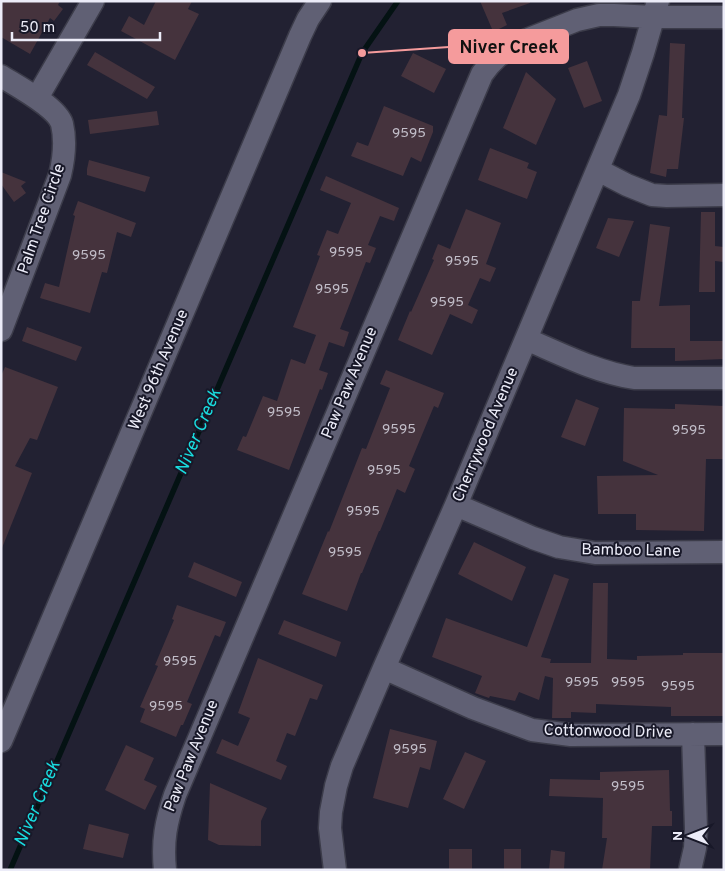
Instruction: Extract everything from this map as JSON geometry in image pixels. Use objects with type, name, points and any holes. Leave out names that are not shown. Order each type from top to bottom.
[{"type":"street","points":[[36,98],[93,1]]},
{"type":"street","name":"West 96th Avenue","points":[[1,742],[300,36],[320,1]]},
{"type":"street","name":"Paw Paw Avenue","points":[[165,870],[163,852],[164,833],[175,795],[482,74],[498,56],[512,46],[578,20],[599,15],[614,15],[655,9],[724,17]]},
{"type":"street","name":"Cherrywood Avenue","points":[[335,870],[330,828],[331,812],[342,766],[456,505],[598,170],[629,95],[655,9]]},
{"type":"street","name":"Palm Tree Circle","points":[[1,76],[54,111],[62,123],[65,153],[60,175],[4,318]]},
{"type":"street","points":[[598,170],[652,195],[724,195]]},
{"type":"street","points":[[526,340],[592,367],[620,376],[634,378],[724,378]]},
{"type":"street","name":"Bamboo Lane","points":[[456,505],[559,547],[596,553],[724,552]]},
{"type":"street","name":"Cottonwood Drive","points":[[384,668],[472,708],[532,730],[571,735],[724,734]]},
{"type":"street","points":[[690,870],[696,848],[693,734]]},
{"type":"building","points":[[1,1],[60,1],[58,5],[63,9],[54,21],[50,18],[30,54],[1,37]]},
{"type":"building","points":[[156,1],[192,1],[188,9],[199,14],[175,60],[121,31],[129,16],[144,25]]},
{"type":"building","points":[[480,1],[530,1],[530,3],[502,13],[507,25],[499,29],[492,29]]},
{"type":"building","points":[[670,43],[685,44],[682,118],[684,118],[678,169],[667,169],[666,177],[650,173],[659,115],[667,116]]},
{"type":"building","points":[[95,52],[155,87],[147,99],[87,65]]},
{"type":"building","points":[[413,53],[446,69],[434,93],[401,76]]},
{"type":"building","points":[[587,61],[602,101],[584,108],[568,68]]},
{"type":"building","points":[[526,72],[556,99],[536,145],[503,128]]},
{"type":"building","points":[[384,106],[433,126],[433,132],[421,162],[411,157],[403,176],[351,156],[357,142],[368,146]]},
{"type":"building","points":[[157,111],[159,125],[90,134],[88,120]]},
{"type":"building","points":[[490,148],[529,163],[527,168],[537,172],[527,199],[478,180]]},
{"type":"building","points":[[89,160],[150,177],[145,192],[87,175]]},
{"type":"building","points":[[1,172],[26,182],[21,186],[26,193],[14,202],[1,184]]},
{"type":"building","points":[[326,176],[399,208],[394,221],[380,216],[368,245],[376,248],[370,263],[366,262],[340,329],[349,332],[344,347],[329,342],[319,370],[328,373],[289,470],[237,450],[243,436],[246,437],[263,396],[277,401],[291,359],[305,364],[316,335],[293,327],[320,256],[317,255],[327,230],[338,234],[351,203],[320,190]]},
{"type":"building","points":[[78,201],[136,223],[131,237],[117,232],[107,273],[102,272],[90,313],[40,298],[45,283],[59,287],[75,216],[73,215]]},
{"type":"building","points":[[466,209],[501,223],[486,264],[496,268],[490,282],[480,278],[468,305],[478,310],[472,324],[450,314],[432,355],[398,340],[434,260],[432,259],[438,244],[450,249]]},
{"type":"building","points":[[701,212],[715,212],[715,246],[724,247],[724,262],[715,261],[715,292],[699,292]]},
{"type":"building","points":[[608,218],[634,221],[619,257],[596,248]]},
{"type":"building","points":[[650,224],[670,227],[659,306],[690,305],[690,341],[724,341],[724,359],[675,361],[675,348],[631,348],[632,301],[640,301]]},
{"type":"building","points":[[27,327],[82,347],[76,361],[22,341]]},
{"type":"building","points":[[5,367],[58,387],[37,440],[30,438],[15,466],[32,473],[2,548],[1,376]]},
{"type":"building","points":[[386,370],[444,393],[438,408],[434,406],[409,466],[415,469],[405,493],[397,489],[347,611],[302,594],[362,448],[366,449],[390,388],[380,384]]},
{"type":"building","points":[[576,399],[599,408],[585,446],[561,437]]},
{"type":"building","points":[[675,404],[724,406],[724,459],[706,459],[704,531],[636,530],[636,514],[598,514],[597,476],[658,475],[623,461],[624,408],[675,409]]},
{"type":"building","points":[[474,542],[526,567],[512,601],[458,574]]},
{"type":"building","points":[[194,562],[242,582],[236,597],[188,577]]},
{"type":"building","points":[[554,574],[569,579],[541,657],[551,659],[550,663],[591,663],[593,583],[608,583],[607,659],[637,660],[637,656],[724,653],[724,716],[671,716],[671,707],[596,704],[596,713],[571,712],[571,718],[552,718],[553,678],[545,676],[539,700],[519,692],[515,701],[490,696],[489,698],[475,693],[482,676],[432,657],[446,618],[527,647]]},
{"type":"building","points":[[177,605],[226,622],[220,637],[215,635],[187,702],[192,704],[176,737],[140,722],[145,709],[140,707],[158,666],[155,665],[174,620],[172,619]]},
{"type":"building","points":[[284,620],[341,642],[336,657],[278,634]]},
{"type":"building","points":[[258,658],[323,685],[317,700],[310,698],[295,736],[287,733],[276,761],[287,766],[281,780],[216,753],[222,739],[238,746],[250,718],[238,713]]},
{"type":"building","points":[[390,729],[437,741],[430,770],[420,767],[408,808],[373,798]]},
{"type":"building","points":[[126,745],[154,758],[144,780],[157,786],[145,810],[105,790]]},
{"type":"building","points":[[465,752],[486,761],[464,809],[443,799]]},
{"type":"building","points":[[669,770],[672,826],[652,826],[650,870],[602,870],[607,838],[602,838],[603,798],[549,796],[550,779],[600,780],[600,772]]},
{"type":"building","points":[[210,783],[267,808],[261,821],[261,846],[219,845],[208,840]]},
{"type":"building","points":[[89,824],[129,834],[123,858],[83,849]]},
{"type":"building","points":[[449,849],[472,849],[472,870],[449,870]]},
{"type":"building","points":[[504,849],[521,849],[521,870],[504,870]]},
{"type":"building","points":[[551,850],[565,852],[564,870],[549,870]]},
{"type":"waterway","name":"Niver Creek","points":[[10,870],[362,53],[398,1]]},
{"type":"place","name":"Niver Creek","points":[[362,53]]}]
